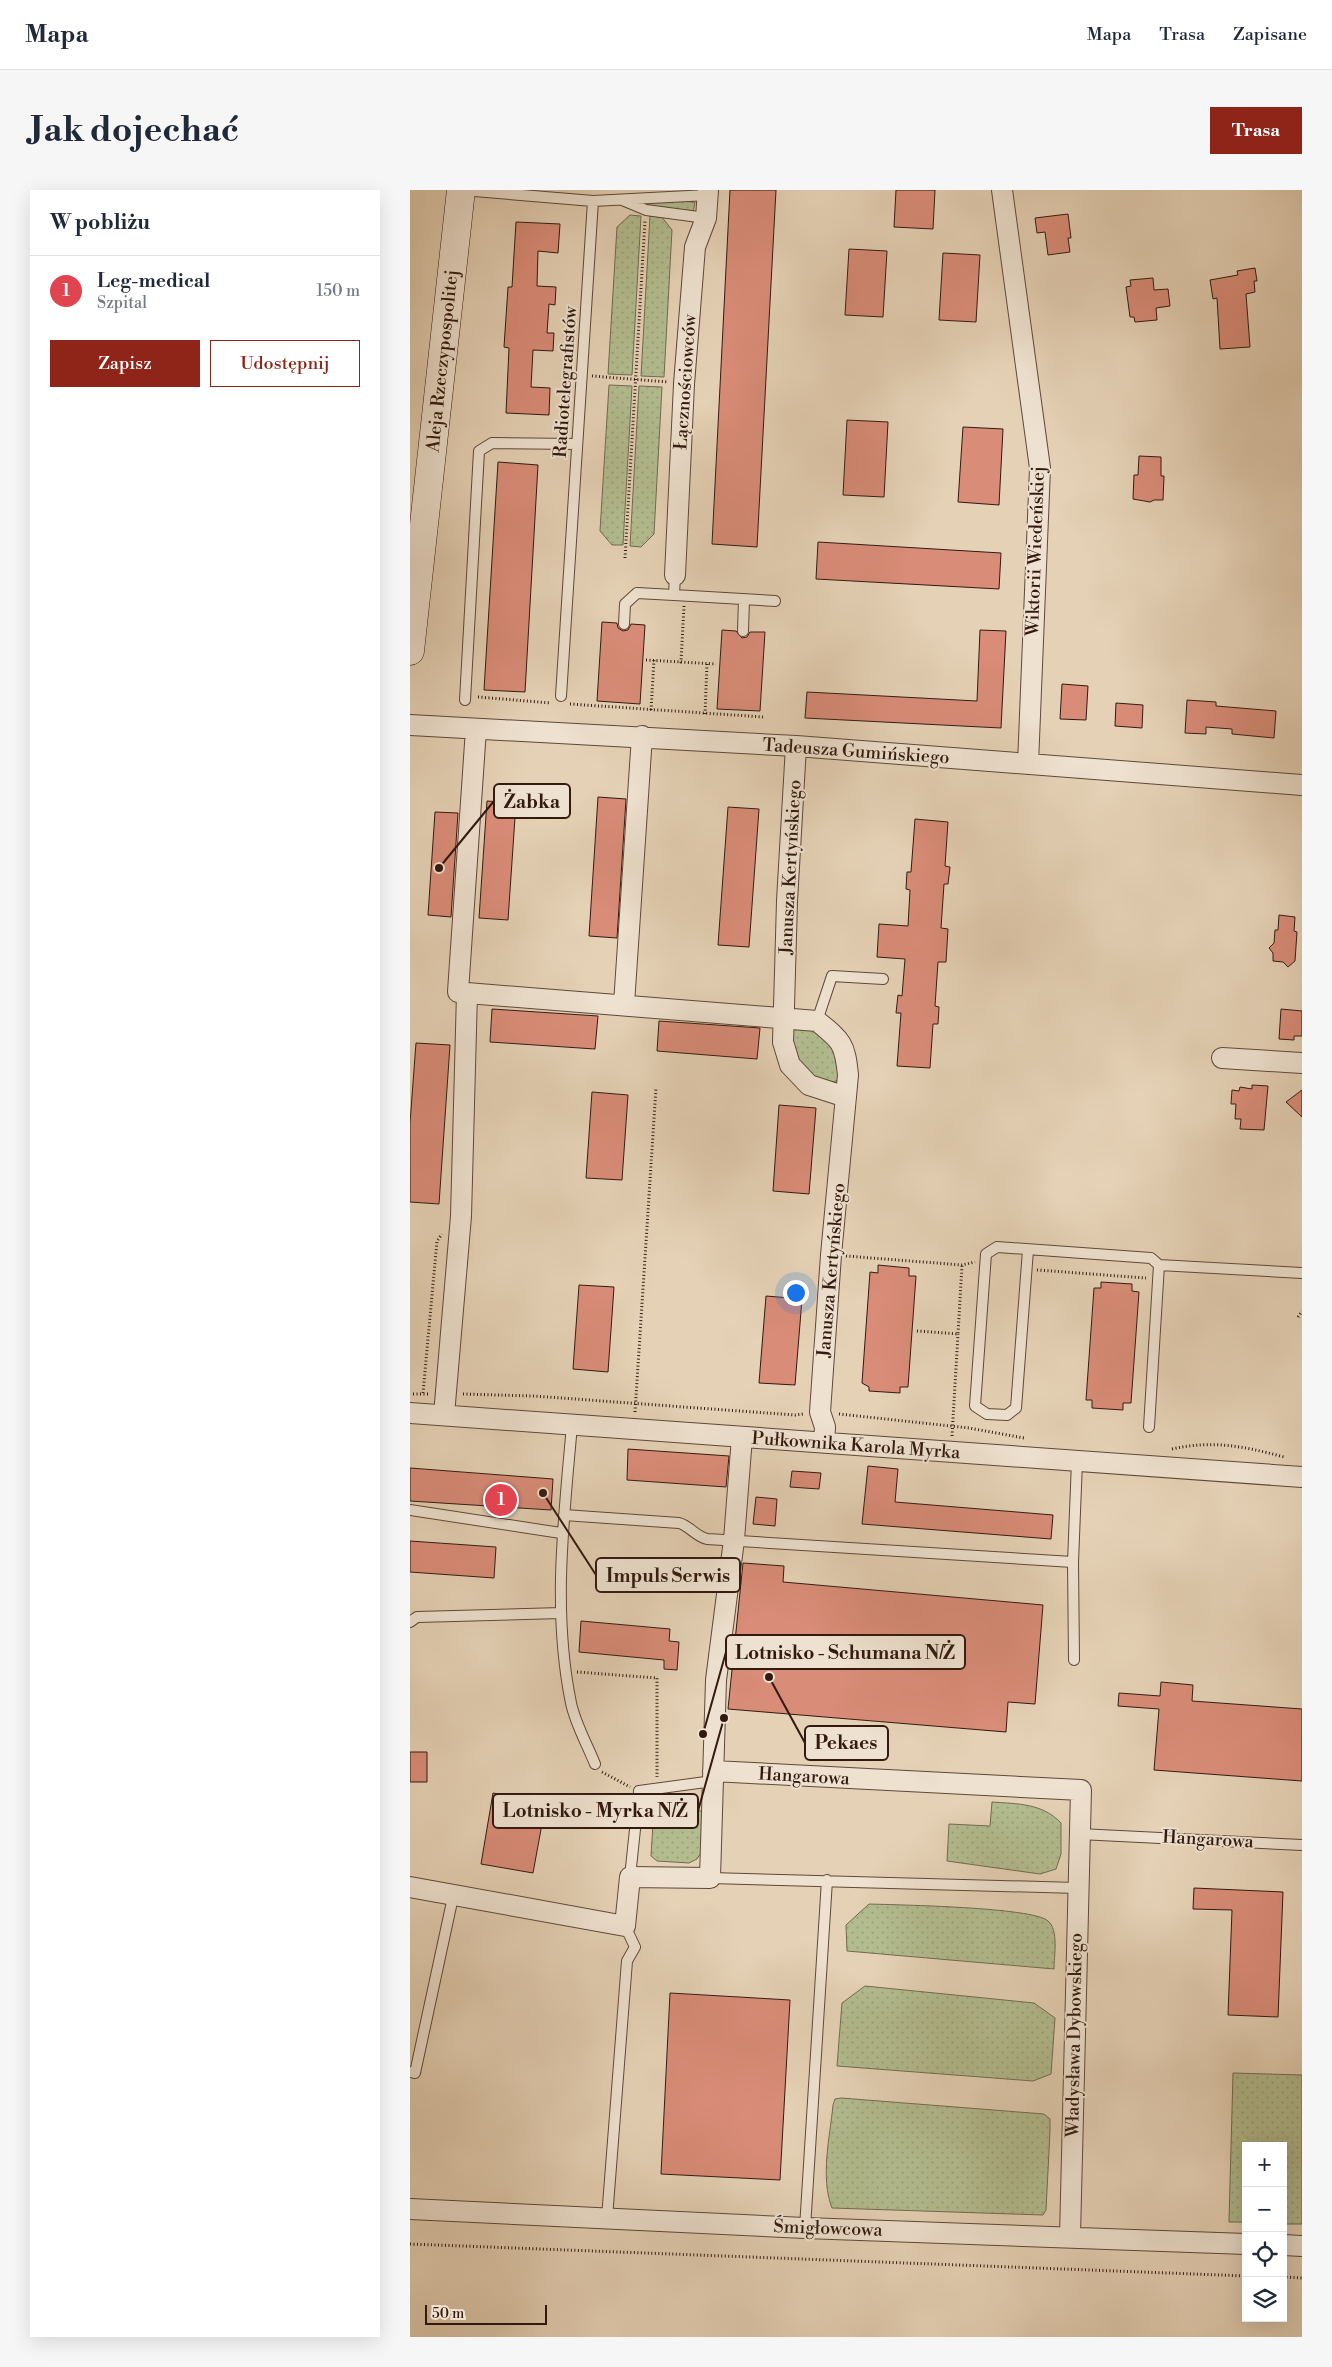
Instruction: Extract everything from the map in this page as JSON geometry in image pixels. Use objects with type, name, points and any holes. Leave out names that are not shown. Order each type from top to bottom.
[{"type":"street","name":"Aleja Rzeczypospolitej","points":[[410,651],[462,190]]},
{"type":"street","name":"Wiktorii Wiedeńskiej","points":[[1002,190],[1040,468],[1028,764]]},
{"type":"street","name":"Łącznościowców","points":[[675,575],[684,384],[695,247],[706,218],[708,192]]},
{"type":"street","name":"Tadeusza Gumińskiego","points":[[410,725],[642,736],[796,746],[1302,785]]},
{"type":"street","points":[[476,728],[458,992],[817,1021]]},
{"type":"street","points":[[624,1004],[642,736]]},
{"type":"street","name":"Janusza Kertyńskiego","points":[[796,746],[783,1017],[784,1042],[790,1065],[809,1085],[846,1097]]},
{"type":"street","points":[[444,1415],[461,1216],[467,993]]},
{"type":"street","name":"Janusza Kertyńskiego","points":[[817,1021],[836,1037],[846,1050],[848,1075],[831,1255],[820,1412],[825,1427],[824,1442]]},
{"type":"street","points":[[1222,1058],[1302,1063]]},
{"type":"street","name":"Pułkownika Karola Myrka","points":[[410,1413],[1302,1478]]},
{"type":"street","points":[[410,1887],[453,1897],[625,1926],[630,1877],[710,1878],[716,1680],[734,1540],[742,1437]]},
{"type":"street","name":"Hangarowa","points":[[713,1776],[1080,1790],[1079,1834]]},
{"type":"street","name":"Władysława Dybowskiego","points":[[1070,2236],[1079,1834]]},
{"type":"street","name":"Śmigłowcowa","points":[[410,2209],[805,2228],[1070,2236],[1242,2244]]},
{"type":"street","points":[[1287,2245],[1302,2246]]},
{"type":"lane","points":[[462,190],[593,200],[708,192]]},
{"type":"lane","points":[[618,199],[646,210],[706,218]]},
{"type":"lane","name":"Radiotelegrafistów","points":[[561,701],[593,200]]},
{"type":"lane","points":[[465,698],[479,451],[492,443],[577,444]]},
{"type":"lane","points":[[675,575],[679,595]]},
{"type":"lane","points":[[624,624],[625,604],[637,593],[775,601]]},
{"type":"lane","points":[[743,631],[744,599]]},
{"type":"lane","points":[[817,1021],[832,976],[883,979]]},
{"type":"lane","points":[[1028,1250],[1016,1408],[1007,1415],[987,1414],[975,1406],[986,1254],[997,1247],[1151,1258],[1159,1265],[1302,1273]]},
{"type":"lane","points":[[1149,1427],[1159,1265]]},
{"type":"lane","points":[[572,1425],[562,1533],[561,1613],[571,1705],[595,1764]]},
{"type":"lane","points":[[1074,1660],[1073,1562],[1077,1461]]},
{"type":"lane","points":[[410,1510],[562,1533]]},
{"type":"lane","points":[[564,1514],[679,1523],[686,1525],[697,1536],[706,1539],[1073,1562]]},
{"type":"lane","points":[[410,1622],[417,1616],[561,1613]]},
{"type":"lane","points":[[630,1877],[639,1791],[713,1776]]},
{"type":"lane","name":"Hangarowa","points":[[1079,1834],[1302,1845]]},
{"type":"lane","points":[[710,1878],[1077,1888]]},
{"type":"lane","points":[[805,2228],[827,1880]]},
{"type":"lane","points":[[410,2072],[415,2073],[453,1897]]},
{"type":"lane","points":[[607,2218],[627,1961],[635,1947],[625,1926]]},
{"type":"path","points":[[626,558],[646,210]]},
{"type":"path","points":[[582,376],[684,384]]},
{"type":"path","points":[[679,595],[681,662]]},
{"type":"path","points":[[646,660],[716,664]]},
{"type":"path","points":[[651,710],[654,660]]},
{"type":"path","points":[[705,714],[707,664]]},
{"type":"path","points":[[465,698],[561,701],[651,710],[764,717]]},
{"type":"path","points":[[635,1420],[656,1088]]},
{"type":"path","points":[[831,1255],[962,1265],[986,1260]]},
{"type":"path","points":[[952,1442],[962,1265]]},
{"type":"path","points":[[1026,1270],[1158,1279]]},
{"type":"path","points":[[1298,1317],[1302,1311]]},
{"type":"path","points":[[916,1331],[958,1334]]},
{"type":"path","points":[[410,1394],[499,1395],[795,1415],[820,1412],[953,1427],[1028,1438]]},
{"type":"path","points":[[1169,1449],[1188,1445],[1235,1444],[1288,1458]]},
{"type":"path","points":[[566,1672],[657,1678],[657,1765]]},
{"type":"path","points":[[595,1764],[608,1777],[639,1791]]},
{"type":"path","points":[[410,2244],[1242,2276]]},
{"type":"path","points":[[1287,2277],[1302,2278]]},
{"type":"green space","points":[[639,202],[695,202],[693,213],[644,206]]},
{"type":"green space","points":[[630,215],[641,216],[632,375],[608,374],[617,227]]},
{"type":"green space","points":[[650,216],[661,216],[672,230],[664,377],[641,376]]},
{"type":"green space","points":[[609,385],[632,386],[623,545],[612,545],[600,531]]},
{"type":"green space","points":[[639,386],[662,387],[654,534],[641,547],[630,546]]},
{"type":"green space","points":[[792,1025],[818,1030],[837,1052],[840,1079],[827,1082],[814,1077],[802,1068],[794,1054]]},
{"type":"green space","points":[[992,1802],[1020,1804],[1038,1808],[1054,1816],[1061,1823],[1061,1854],[1056,1869],[1040,1874],[947,1861],[949,1824],[990,1826]]},
{"type":"green space","points":[[671,1810],[702,1811],[701,1853],[697,1859],[689,1863],[657,1861],[651,1856],[653,1823]]},
{"type":"green space","points":[[869,1904],[992,1910],[1037,1916],[1048,1921],[1054,1930],[1054,1969],[847,1951],[846,1925]]},
{"type":"green space","points":[[865,1986],[1034,2003],[1055,2018],[1051,2074],[1033,2081],[837,2066],[842,2003]]},
{"type":"green space","points":[[1233,2073],[1302,2075],[1302,2224],[1287,2224],[1287,2142],[1242,2142],[1242,2222],[1229,2222]]},
{"type":"green space","points":[[835,2099],[1044,2114],[1050,2119],[1046,2210],[1043,2215],[832,2208],[828,2196],[827,2157],[833,2105]]},
{"type":"building","points":[[730,190],[776,190],[757,547],[712,544]]},
{"type":"building","points":[[896,190],[935,190],[933,229],[894,227]]},
{"type":"building","points":[[1068,214],[1071,238],[1068,238],[1070,252],[1048,255],[1045,232],[1037,233],[1035,218]]},
{"type":"building","points":[[516,222],[560,224],[558,253],[538,251],[537,286],[556,287],[555,305],[549,304],[547,333],[554,333],[553,351],[533,350],[531,387],[550,388],[549,415],[506,413],[509,348],[504,347],[508,287],[512,287]]},
{"type":"building","points":[[849,249],[887,251],[883,317],[845,315]]},
{"type":"building","points":[[943,253],[980,255],[976,322],[939,320]]},
{"type":"building","points":[[1255,268],[1257,281],[1254,281],[1255,292],[1246,294],[1250,347],[1220,349],[1217,298],[1213,299],[1210,280],[1238,275],[1237,271]]},
{"type":"building","points":[[1153,278],[1154,290],[1168,289],[1170,306],[1156,308],[1157,320],[1135,322],[1134,317],[1130,317],[1126,287],[1131,286],[1130,280]]},
{"type":"building","points":[[847,420],[888,422],[884,497],[843,495]]},
{"type":"building","points":[[963,427],[1003,429],[999,505],[958,502]]},
{"type":"building","points":[[1139,456],[1161,457],[1161,476],[1164,476],[1163,500],[1150,502],[1133,499],[1134,475],[1138,475]]},
{"type":"building","points":[[498,462],[538,465],[525,692],[484,690]]},
{"type":"building","points":[[818,542],[1001,553],[999,589],[816,579]]},
{"type":"building","points":[[602,622],[617,623],[618,628],[623,631],[628,630],[631,624],[645,625],[640,704],[597,701]]},
{"type":"building","points":[[722,630],[736,631],[742,638],[747,637],[750,632],[765,632],[760,711],[717,709]]},
{"type":"building","points":[[980,630],[1006,631],[1001,728],[805,718],[807,692],[977,701]]},
{"type":"building","points":[[1062,684],[1088,686],[1086,720],[1060,719]]},
{"type":"building","points":[[1187,700],[1216,702],[1216,706],[1276,711],[1274,738],[1232,734],[1232,729],[1206,727],[1206,734],[1185,733]]},
{"type":"building","points":[[1116,703],[1143,705],[1142,728],[1115,726]]},
{"type":"building","points":[[598,797],[626,799],[617,938],[589,936]]},
{"type":"building","points":[[487,801],[516,803],[508,920],[479,918]]},
{"type":"building","points":[[728,807],[759,809],[749,947],[718,945]]},
{"type":"building","points":[[435,812],[458,813],[451,917],[428,915]]},
{"type":"building","points":[[915,819],[948,822],[945,866],[950,867],[948,884],[944,884],[941,928],[948,929],[946,962],[938,962],[935,1006],[939,1007],[938,1024],[933,1024],[930,1068],[897,1066],[901,1013],[896,1013],[898,995],[902,996],[905,959],[877,957],[879,924],[908,926],[910,890],[906,889],[907,872],[911,872]]},
{"type":"building","points":[[1279,915],[1295,917],[1294,931],[1297,932],[1295,961],[1288,967],[1283,962],[1273,961],[1273,953],[1269,948],[1274,943],[1275,930],[1278,930]]},
{"type":"building","points":[[492,1009],[598,1016],[595,1049],[490,1042]]},
{"type":"building","points":[[1281,1009],[1302,1011],[1302,1036],[1294,1036],[1294,1040],[1279,1039]]},
{"type":"building","points":[[659,1021],[760,1028],[757,1059],[657,1051]]},
{"type":"building","points":[[416,1043],[450,1045],[439,1204],[410,1202],[410,1123]]},
{"type":"building","points":[[1252,1085],[1268,1086],[1264,1130],[1240,1129],[1241,1119],[1235,1119],[1236,1104],[1231,1104],[1232,1090],[1239,1091],[1240,1087],[1252,1089]]},
{"type":"building","points":[[1302,1090],[1302,1117],[1286,1102]]},
{"type":"building","points":[[592,1092],[628,1095],[622,1180],[586,1178]]},
{"type":"building","points":[[779,1105],[816,1108],[809,1194],[773,1191]]},
{"type":"building","points":[[878,1265],[909,1268],[909,1276],[916,1276],[908,1387],[900,1387],[900,1393],[869,1391],[869,1387],[862,1383],[870,1272],[878,1273]]},
{"type":"building","points":[[1101,1282],[1132,1284],[1132,1291],[1139,1292],[1131,1403],[1123,1403],[1123,1410],[1092,1408],[1092,1400],[1086,1400],[1094,1288],[1101,1288]]},
{"type":"building","points":[[579,1285],[614,1287],[608,1372],[573,1369]]},
{"type":"building","points":[[766,1296],[802,1299],[795,1385],[759,1383]]},
{"type":"building","points":[[628,1449],[729,1456],[726,1487],[627,1480]]},
{"type":"building","points":[[868,1466],[898,1469],[895,1502],[1053,1515],[1051,1539],[862,1524]]},
{"type":"building","points":[[410,1468],[553,1479],[551,1510],[410,1501]]},
{"type":"building","points":[[792,1471],[821,1473],[819,1489],[790,1487]]},
{"type":"building","points":[[756,1497],[777,1499],[775,1526],[753,1524]]},
{"type":"building","points":[[410,1541],[496,1547],[494,1578],[410,1572]]},
{"type":"building","points":[[743,1563],[784,1566],[783,1582],[1043,1605],[1035,1704],[1008,1702],[1006,1732],[728,1709]]},
{"type":"building","points":[[581,1621],[670,1629],[669,1641],[679,1642],[677,1670],[664,1669],[664,1660],[579,1652]]},
{"type":"building","points":[[1161,1682],[1193,1685],[1192,1701],[1302,1709],[1302,1781],[1154,1770],[1159,1709],[1118,1706],[1119,1693],[1160,1696]]},
{"type":"building","points":[[410,1752],[427,1752],[427,1782],[410,1782]]},
{"type":"building","points":[[493,1793],[546,1802],[533,1873],[481,1864]]},
{"type":"building","points":[[1194,1888],[1283,1892],[1278,2017],[1228,2015],[1232,1910],[1193,1909]]},
{"type":"building","points":[[670,1993],[790,2000],[780,2180],[661,2174]]},
{"type":"place","name":"Żabka","points":[[439,868]]},
{"type":"place","name":"Impuls Serwis","points":[[543,1493]]},
{"type":"place","name":"Leg-medical","points":[[501,1500]]},
{"type":"place","name":"Pekaes","points":[[769,1677]]},
{"type":"place","name":"Lotnisko - Myrka N/Ż","points":[[724,1718]]},
{"type":"place","name":"Lotnisko - Schumana N/Ż","points":[[703,1734]]}]
